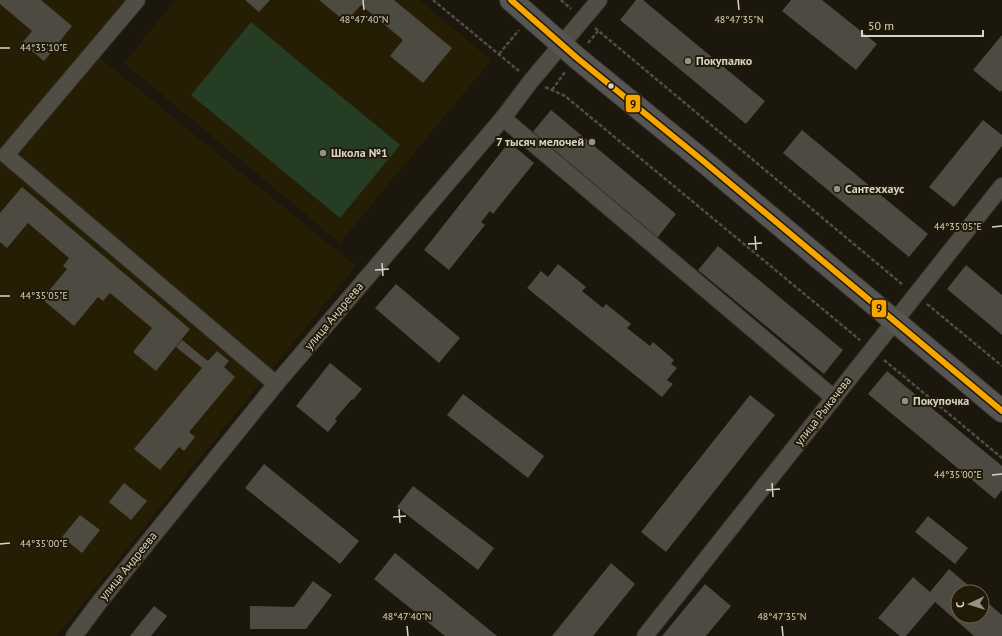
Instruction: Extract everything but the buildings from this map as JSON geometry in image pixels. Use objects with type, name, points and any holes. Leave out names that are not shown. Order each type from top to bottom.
[{"type":"highway","points":[[511,0],[562,45],[1002,411]]},
{"type":"street","points":[[137,0],[3,158],[276,384]]},
{"type":"street","name":"улица Андреева","points":[[74,636],[101,600],[276,384],[503,118],[531,81],[599,0]]},
{"type":"street","points":[[503,118],[834,398]]},
{"type":"street","name":"улица Рыкачева","points":[[645,636],[834,398],[893,321],[1002,186]]},
{"type":"path","points":[[433,0],[531,81],[565,96],[1002,458]]},
{"type":"path","points":[[561,0],[1002,366]]},
{"type":"shaded area","points":[[0,0],[134,0],[93,52],[356,266],[57,636],[0,636]]},
{"type":"shaded area","name":"Школа №1","points":[[176,0],[419,0],[491,60],[340,243],[124,63]]},
{"type":"green space","points":[[251,22],[400,145],[340,218],[191,95]]},
{"type":"transit line","name":"9","points":[[511,0],[577,58],[702,160],[1002,411]]},
{"type":"place","name":"Покупалко","points":[[688,61]]},
{"type":"place","name":"7 тысяч мелочей","points":[[592,142]]},
{"type":"place","name":"Школа №1","points":[[323,153]]},
{"type":"place","name":"Сантеххаус","points":[[837,189]]},
{"type":"place","name":"Покупочка","points":[[905,401]]}]
